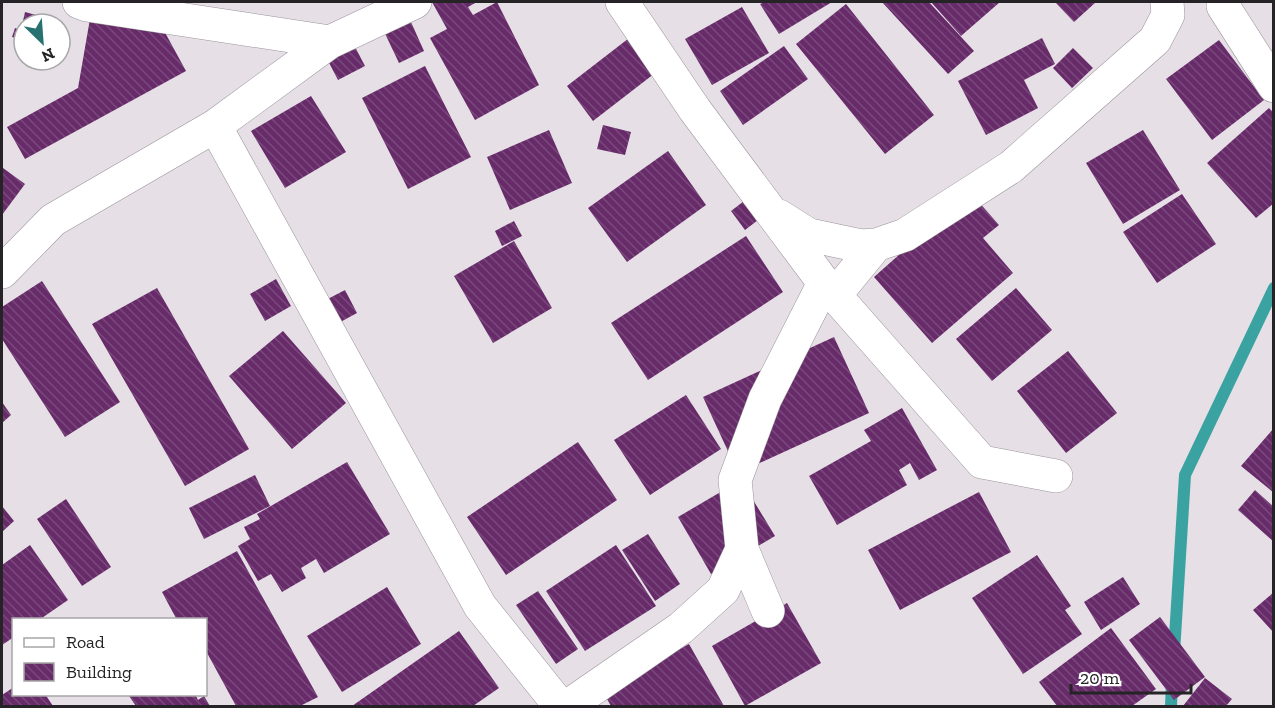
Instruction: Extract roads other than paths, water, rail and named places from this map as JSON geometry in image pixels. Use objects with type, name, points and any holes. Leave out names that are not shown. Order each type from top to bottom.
[{"type":"street","points":[[79,2],[330,42]]},
{"type":"street","points":[[2,272],[53,220],[215,126],[330,42],[415,2]]},
{"type":"street","points":[[622,2],[695,110],[829,289],[982,462],[1056,476]]},
{"type":"street","points":[[768,208],[809,235],[861,246],[876,245],[905,235],[1011,167],[1155,40],[1168,15],[1167,2]]},
{"type":"street","points":[[1223,6],[1274,86]]},
{"type":"street","points":[[215,126],[480,606],[560,706]]},
{"type":"street","points":[[768,611],[742,549],[735,480],[765,399],[829,289],[876,245]]},
{"type":"street","points":[[568,706],[681,628],[723,590],[742,549]]},
{"type":"waterway","points":[[1174,653],[1185,475],[1274,288]]},
{"type":"waterway","points":[[1171,706],[1172,683]]}]
